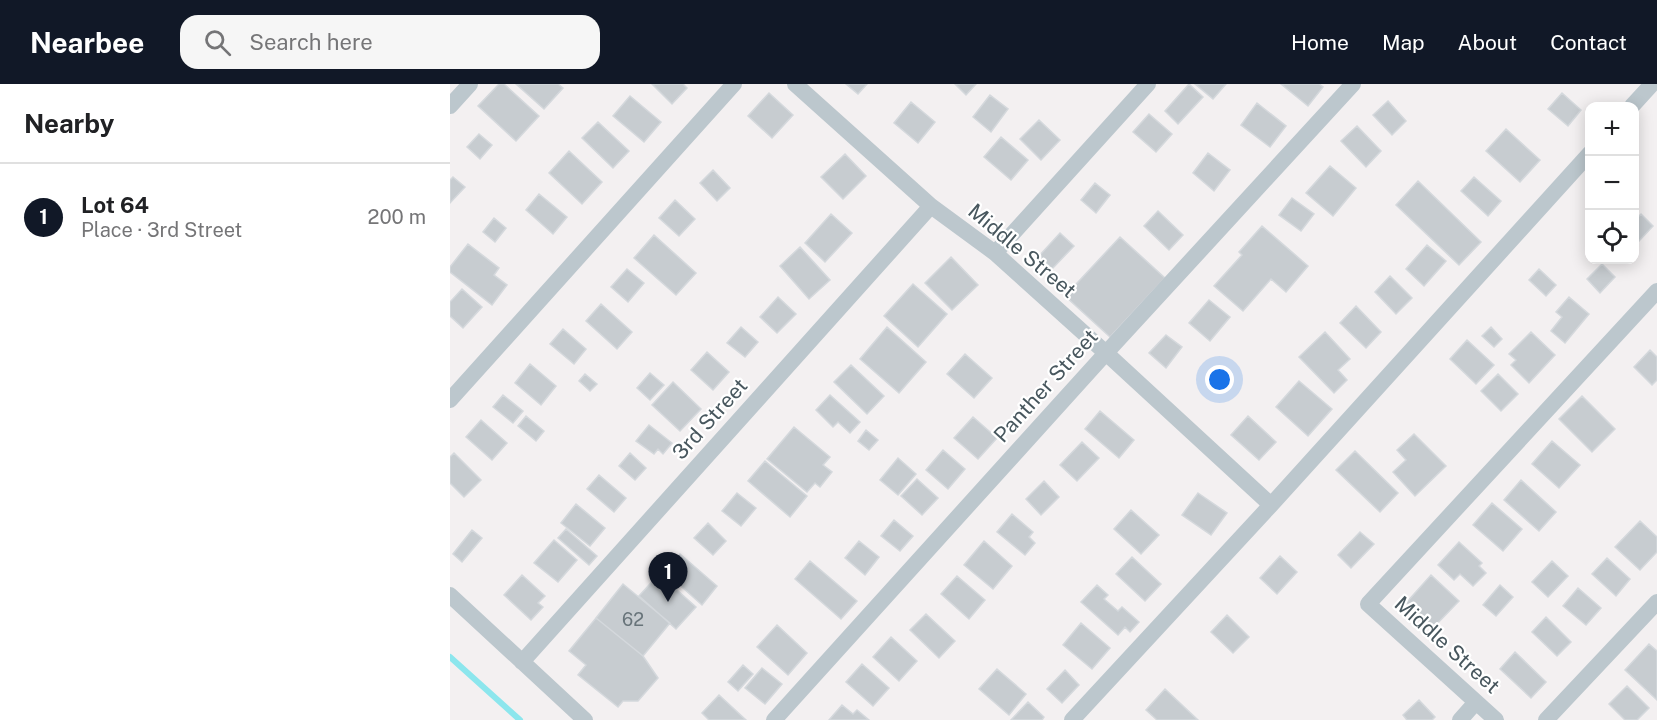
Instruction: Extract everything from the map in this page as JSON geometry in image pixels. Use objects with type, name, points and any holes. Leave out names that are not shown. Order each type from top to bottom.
[{"type":"street","points":[[450,106],[470,84]]},
{"type":"street","points":[[450,400],[734,84]]},
{"type":"street","name":"Middle Street","points":[[795,84],[931,206],[994,253],[1271,505]]},
{"type":"street","points":[[994,253],[1148,84]]},
{"type":"street","name":"Panther Street","points":[[774,720],[1353,84]]},
{"type":"street","points":[[1636,102],[1652,84]]},
{"type":"street","points":[[1072,720],[1271,505],[1587,156]]},
{"type":"street","name":"3rd Street","points":[[522,662],[931,206]]},
{"type":"street","name":"Middle Street","points":[[1496,720],[1368,604],[1657,291]]},
{"type":"street","points":[[450,595],[585,720]]},
{"type":"street","points":[[1546,720],[1657,602]]},
{"type":"street","points":[[1460,720],[1476,702]]},
{"type":"building","points":[[499,84],[504,84],[539,116],[516,141],[478,106]]},
{"type":"building","points":[[516,84],[558,84],[563,88],[544,109]]},
{"type":"building","points":[[652,84],[683,84],[687,88],[672,104]]},
{"type":"building","points":[[846,84],[867,84],[858,94]]},
{"type":"building","points":[[955,84],[976,84],[966,95]]},
{"type":"building","points":[[1189,84],[1203,97],[1178,124],[1165,111]]},
{"type":"building","points":[[1195,84],[1226,84],[1213,99]]},
{"type":"building","points":[[1281,84],[1319,84],[1323,87],[1308,106]]},
{"type":"building","points":[[769,93],[793,115],[772,138],[748,116]]},
{"type":"building","points":[[1562,93],[1581,110],[1568,126],[1548,109]]},
{"type":"building","points":[[990,95],[1008,109],[991,132],[973,117]]},
{"type":"building","points":[[630,96],[661,122],[644,142],[613,116]]},
{"type":"building","points":[[1388,101],[1406,121],[1392,135],[1373,115]]},
{"type":"building","points":[[911,102],[935,122],[918,143],[894,123]]},
{"type":"building","points":[[1257,103],[1286,126],[1270,147],[1241,125]]},
{"type":"building","points":[[1149,114],[1172,134],[1156,152],[1133,132]]},
{"type":"building","points":[[1039,120],[1060,140],[1041,160],[1020,139]]},
{"type":"building","points":[[598,122],[629,151],[613,168],[582,138]]},
{"type":"building","points":[[1357,126],[1381,151],[1366,167],[1341,141]]},
{"type":"building","points":[[1506,129],[1540,160],[1520,182],[1486,151]]},
{"type":"building","points":[[479,134],[492,145],[480,159],[467,147]]},
{"type":"building","points":[[1001,137],[1028,160],[1011,180],[984,157]]},
{"type":"building","points":[[569,151],[602,182],[582,204],[549,173]]},
{"type":"building","points":[[1208,153],[1230,170],[1214,191],[1193,173]]},
{"type":"building","points":[[845,154],[866,176],[843,199],[821,177]]},
{"type":"building","points":[[1330,166],[1356,188],[1333,216],[1306,193]]},
{"type":"building","points":[[713,170],[730,188],[717,201],[700,183]]},
{"type":"building","points":[[453,177],[465,187],[450,203],[450,180]]},
{"type":"building","points":[[1474,177],[1501,201],[1488,216],[1461,191]]},
{"type":"building","points":[[1418,181],[1481,242],[1459,265],[1396,205]]},
{"type":"building","points":[[1095,183],[1110,195],[1096,213],[1081,200]]},
{"type":"building","points":[[539,194],[567,217],[553,234],[526,210]]},
{"type":"building","points":[[1292,198],[1314,214],[1301,231],[1279,215]]},
{"type":"building","points":[[675,200],[695,219],[679,236],[659,218]]},
{"type":"building","points":[[1158,211],[1183,235],[1169,250],[1144,226]]},
{"type":"building","points":[[831,214],[852,233],[825,262],[805,243]]},
{"type":"building","points":[[1641,214],[1653,226],[1639,241],[1639,216]]},
{"type":"building","points":[[494,218],[506,228],[495,242],[483,232]]},
{"type":"building","points":[[1262,226],[1308,266],[1286,292],[1271,279],[1243,311],[1214,286],[1242,255],[1239,252]]},
{"type":"building","points":[[1060,233],[1074,246],[1052,269],[1039,256]]},
{"type":"building","points":[[654,235],[696,273],[676,295],[634,258]]},
{"type":"building","points":[[1120,237],[1165,278],[1110,337],[1065,296]]},
{"type":"building","points":[[468,244],[499,268],[494,275],[507,285],[492,305],[450,272],[450,267]]},
{"type":"building","points":[[1427,245],[1446,261],[1424,286],[1406,269]]},
{"type":"building","points":[[800,247],[830,280],[809,299],[780,266]]},
{"type":"building","points":[[951,257],[978,285],[952,310],[925,283]]},
{"type":"building","points":[[1602,264],[1615,277],[1600,293],[1587,279]]},
{"type":"building","points":[[627,269],[644,283],[628,302],[611,287]]},
{"type":"building","points":[[1539,269],[1556,285],[1546,296],[1529,280]]},
{"type":"building","points":[[1390,276],[1412,298],[1396,314],[1375,292]]},
{"type":"building","points":[[913,284],[947,314],[918,347],[884,316]]},
{"type":"building","points":[[462,289],[482,307],[463,328],[450,316],[450,302]]},
{"type":"building","points":[[778,297],[796,314],[777,333],[760,317]]},
{"type":"building","points":[[1569,297],[1589,314],[1565,343],[1551,331],[1562,317],[1556,312]]},
{"type":"building","points":[[1209,300],[1230,317],[1210,341],[1189,323]]},
{"type":"building","points":[[601,304],[632,332],[617,349],[586,321]]},
{"type":"building","points":[[1356,306],[1381,332],[1366,348],[1340,323]]},
{"type":"building","points":[[741,327],[758,342],[745,357],[727,343]]},
{"type":"building","points":[[887,327],[926,362],[899,393],[860,359]]},
{"type":"building","points":[[1491,327],[1502,339],[1494,347],[1482,336]]},
{"type":"building","points":[[563,329],[586,349],[574,364],[550,344]]},
{"type":"building","points":[[1325,332],[1350,359],[1338,370],[1347,380],[1334,393],[1299,357]]},
{"type":"building","points":[[1531,332],[1555,355],[1529,383],[1511,365],[1516,360],[1509,354]]},
{"type":"building","points":[[1166,335],[1182,347],[1166,368],[1149,353]]},
{"type":"building","points":[[1467,340],[1494,365],[1476,384],[1450,359]]},
{"type":"building","points":[[1650,350],[1657,357],[1657,380],[1652,385],[1634,367]]},
{"type":"building","points":[[707,352],[729,372],[713,390],[691,370]]},
{"type":"building","points":[[965,354],[992,378],[974,398],[947,374]]},
{"type":"building","points":[[530,364],[556,386],[541,405],[515,383]]},
{"type":"building","points":[[851,365],[884,396],[867,414],[834,382]]},
{"type":"building","points":[[650,373],[664,385],[650,400],[637,388]]},
{"type":"building","points":[[585,374],[597,384],[590,391],[579,381]]},
{"type":"building","points":[[1498,374],[1518,394],[1501,411],[1481,391]]},
{"type":"building","points":[[1299,381],[1332,409],[1308,436],[1276,407]]},
{"type":"building","points":[[673,382],[701,409],[680,431],[652,405]]},
{"type":"building","points":[[503,395],[523,411],[513,423],[493,407]]},
{"type":"building","points":[[830,395],[860,422],[850,433],[838,422],[833,427],[816,410]]},
{"type":"building","points":[[1582,396],[1615,429],[1592,452],[1559,419]]},
{"type":"building","points":[[1100,411],[1134,440],[1119,458],[1085,429]]},
{"type":"building","points":[[526,416],[544,431],[536,441],[518,426]]},
{"type":"building","points":[[1248,416],[1276,442],[1259,460],[1231,435]]},
{"type":"building","points":[[973,417],[997,438],[978,459],[954,438]]},
{"type":"building","points":[[481,420],[507,443],[492,460],[466,437]]},
{"type":"building","points":[[649,425],[672,443],[663,454],[658,449],[654,454],[636,441]]},
{"type":"building","points":[[794,427],[830,457],[823,465],[832,472],[820,487],[815,483],[807,492],[767,459]]},
{"type":"building","points":[[866,430],[878,440],[869,450],[858,441]]},
{"type":"building","points":[[1414,434],[1446,466],[1415,496],[1393,472],[1406,460],[1397,450]]},
{"type":"building","points":[[1552,441],[1580,465],[1559,488],[1532,464]]},
{"type":"building","points":[[1082,442],[1099,458],[1077,481],[1060,465]]},
{"type":"building","points":[[943,450],[965,469],[948,489],[926,470]]},
{"type":"building","points":[[1355,451],[1398,493],[1380,512],[1336,470]]},
{"type":"building","points":[[454,453],[481,480],[464,497],[450,483],[450,457]]},
{"type":"building","points":[[630,453],[646,468],[635,480],[619,466]]},
{"type":"building","points":[[898,458],[916,474],[898,495],[880,480]]},
{"type":"building","points":[[765,461],[807,496],[790,517],[748,481]]},
{"type":"building","points":[[599,475],[626,498],[614,512],[587,489]]},
{"type":"building","points":[[917,479],[938,498],[922,515],[901,496]]},
{"type":"building","points":[[1521,480],[1556,512],[1539,531],[1504,500]]},
{"type":"building","points":[[1044,481],[1059,497],[1041,515],[1026,499]]},
{"type":"building","points":[[737,493],[756,508],[741,526],[722,511]]},
{"type":"building","points":[[1198,493],[1227,513],[1211,535],[1182,515]]},
{"type":"building","points":[[1492,503],[1522,529],[1503,551],[1473,525]]},
{"type":"building","points":[[576,504],[605,528],[590,546],[561,523]]},
{"type":"building","points":[[1131,510],[1159,535],[1141,554],[1114,529]]},
{"type":"building","points":[[1012,514],[1033,532],[1029,537],[1035,543],[1025,555],[997,532]]},
{"type":"building","points":[[894,520],[913,536],[900,551],[881,536]]},
{"type":"building","points":[[1640,521],[1657,537],[1657,552],[1640,570],[1615,547]]},
{"type":"building","points":[[708,523],[726,541],[713,555],[694,538]]},
{"type":"building","points":[[566,529],[597,556],[589,565],[558,538]]},
{"type":"building","points":[[472,530],[482,538],[462,562],[453,554]]},
{"type":"building","points":[[1360,532],[1374,544],[1351,568],[1338,555]]},
{"type":"building","points":[[554,540],[577,560],[558,582],[534,563]]},
{"type":"building","points":[[859,541],[879,557],[865,575],[845,558]]},
{"type":"building","points":[[984,541],[1012,566],[993,589],[964,565]]},
{"type":"building","points":[[1459,542],[1482,563],[1479,566],[1486,573],[1473,586],[1460,574],[1454,580],[1438,565]]},
{"type":"building","points":[[680,554],[717,586],[702,605],[665,572]]},
{"type":"building","points":[[1280,556],[1297,572],[1277,594],[1260,578]]},
{"type":"building","points":[[1132,557],[1161,584],[1145,601],[1116,574]]},
{"type":"building","points":[[1607,558],[1630,579],[1616,596],[1592,574]]},
{"type":"building","points":[[810,561],[857,601],[841,619],[795,579]]},
{"type":"building","points":[[1552,561],[1568,576],[1548,597],[1532,582]]},
{"type":"building","points":[[659,574],[696,607],[676,629],[639,596]]},
{"type":"building","points":[[522,575],[545,596],[538,603],[543,607],[531,620],[504,595]]},
{"type":"building","points":[[1431,575],[1459,601],[1433,628],[1406,603]]},
{"type":"building","points":[[957,576],[985,600],[969,619],[941,594]]},
{"type":"building","points":[[623,584],[670,623],[643,656],[596,618]]},
{"type":"building","points":[[1097,585],[1108,595],[1104,599],[1118,611],[1122,607],[1139,622],[1130,632],[1125,627],[1118,635],[1081,602]]},
{"type":"building","points":[[1500,585],[1513,597],[1496,616],[1483,605]]},
{"type":"building","points":[[1578,588],[1601,608],[1586,625],[1563,606]]},
{"type":"building","points":[[926,614],[955,641],[939,658],[910,630]]},
{"type":"building","points":[[1227,615],[1249,637],[1233,653],[1211,632]]},
{"type":"building","points":[[1546,617],[1571,642],[1557,656],[1532,632]]},
{"type":"building","points":[[596,618],[643,656],[658,678],[638,701],[623,701],[618,707],[578,675],[586,665],[569,651]]},
{"type":"building","points":[[1081,623],[1110,648],[1092,669],[1063,645]]},
{"type":"building","points":[[777,625],[807,653],[788,675],[757,647]]},
{"type":"building","points":[[891,637],[917,661],[899,681],[873,657]]},
{"type":"building","points":[[1649,644],[1657,651],[1657,700],[1625,670]]},
{"type":"building","points":[[1515,652],[1546,682],[1531,698],[1500,669]]},
{"type":"building","points":[[862,664],[889,688],[873,706],[846,682]]},
{"type":"building","points":[[743,665],[753,674],[738,691],[728,682]]},
{"type":"building","points":[[762,668],[782,684],[765,704],[745,688]]},
{"type":"building","points":[[997,669],[1026,694],[1009,715],[979,689]]},
{"type":"building","points":[[1065,670],[1079,685],[1062,703],[1047,689]]},
{"type":"building","points":[[1627,686],[1649,708],[1637,720],[1625,720],[1609,704]]},
{"type":"building","points":[[1165,689],[1198,720],[1157,720],[1146,710]]},
{"type":"building","points":[[719,695],[746,720],[709,720],[702,713]]},
{"type":"building","points":[[1419,700],[1435,717],[1432,720],[1407,720],[1403,715]]},
{"type":"building","points":[[1028,702],[1044,717],[1042,720],[1011,720]]},
{"type":"building","points":[[842,705],[853,714],[857,710],[869,720],[829,720]]},
{"type":"waterway","points":[[450,657],[520,720]]},
{"type":"place","name":"Lot 64","points":[[668,602]]}]
